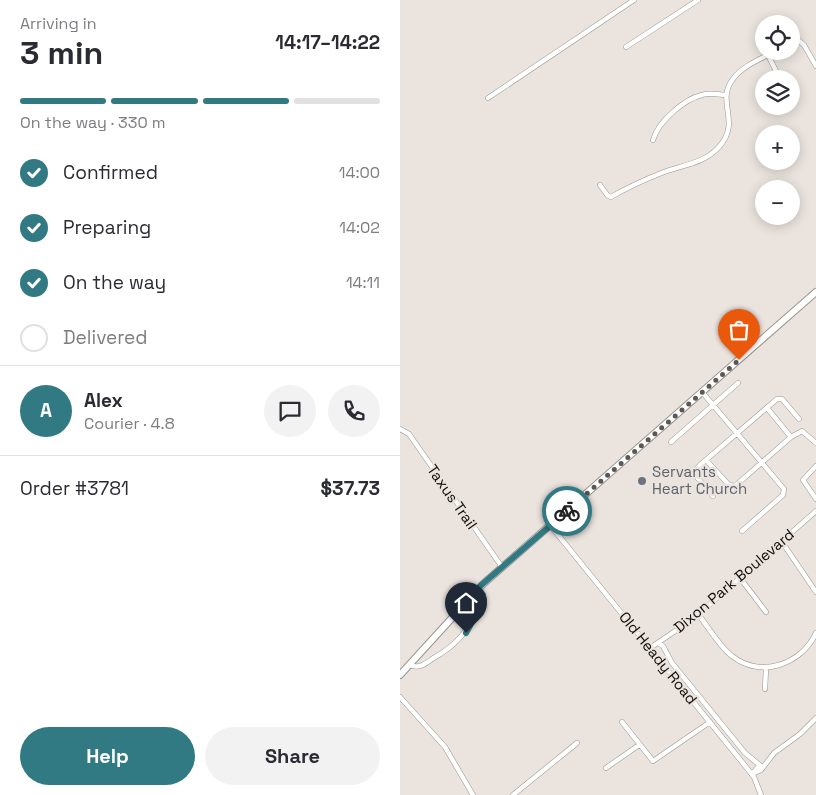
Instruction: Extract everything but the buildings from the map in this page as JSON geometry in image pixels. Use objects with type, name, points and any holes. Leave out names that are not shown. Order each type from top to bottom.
[{"type":"main road","points":[[400,675],[478,588],[816,292]]},
{"type":"street","points":[[488,98],[634,0]]},
{"type":"street","points":[[626,47],[698,0]]},
{"type":"street","points":[[800,41],[816,66]]},
{"type":"street","points":[[600,185],[608,196],[612,196],[643,180],[710,156],[721,145],[730,129],[726,95],[730,84],[737,74],[760,60]]},
{"type":"street","points":[[653,140],[659,127],[693,98],[708,93],[726,95]]},
{"type":"street","points":[[671,442],[738,383]]},
{"type":"street","points":[[702,392],[783,486],[784,492],[742,531]]},
{"type":"street","points":[[713,496],[695,475],[696,470],[706,460],[777,400],[782,399],[800,419]]},
{"type":"street","points":[[767,408],[791,437]]},
{"type":"street","name":"Taxus Trail","points":[[400,429],[409,434],[502,567]]},
{"type":"street","points":[[706,460],[732,486],[739,483],[791,437],[802,431],[816,443]]},
{"type":"street","points":[[816,466],[804,480],[816,499]]},
{"type":"street","name":"Dixon Park Boulevard","points":[[650,648],[698,614],[816,511]]},
{"type":"street","name":"Old Heady Road","points":[[550,525],[752,774],[760,795]]},
{"type":"street","points":[[782,542],[816,592]]},
{"type":"street","points":[[740,578],[766,612]]},
{"type":"street","points":[[410,665],[421,666],[448,650],[460,639],[484,600],[478,588]]},
{"type":"street","points":[[698,614],[733,657],[745,663],[766,668],[778,666],[798,656],[806,648],[816,632]]},
{"type":"street","points":[[658,643],[663,646],[672,663],[739,745],[762,767]]},
{"type":"street","points":[[765,690],[766,668]]},
{"type":"street","points":[[400,697],[445,747],[473,795]]},
{"type":"street","points":[[752,774],[759,766],[762,767],[774,753],[800,734],[816,718]]},
{"type":"street","points":[[622,722],[653,761],[710,722]]},
{"type":"street","points":[[514,795],[577,743]]},
{"type":"street","points":[[606,768],[639,745]]},
{"type":"way so far","points":[[567,511],[739,360]]},
{"type":"place","name":"Servants Heart Church","points":[[642,481]]},
{"type":"route","points":[[466,633],[484,600],[478,588],[567,511]]}]
